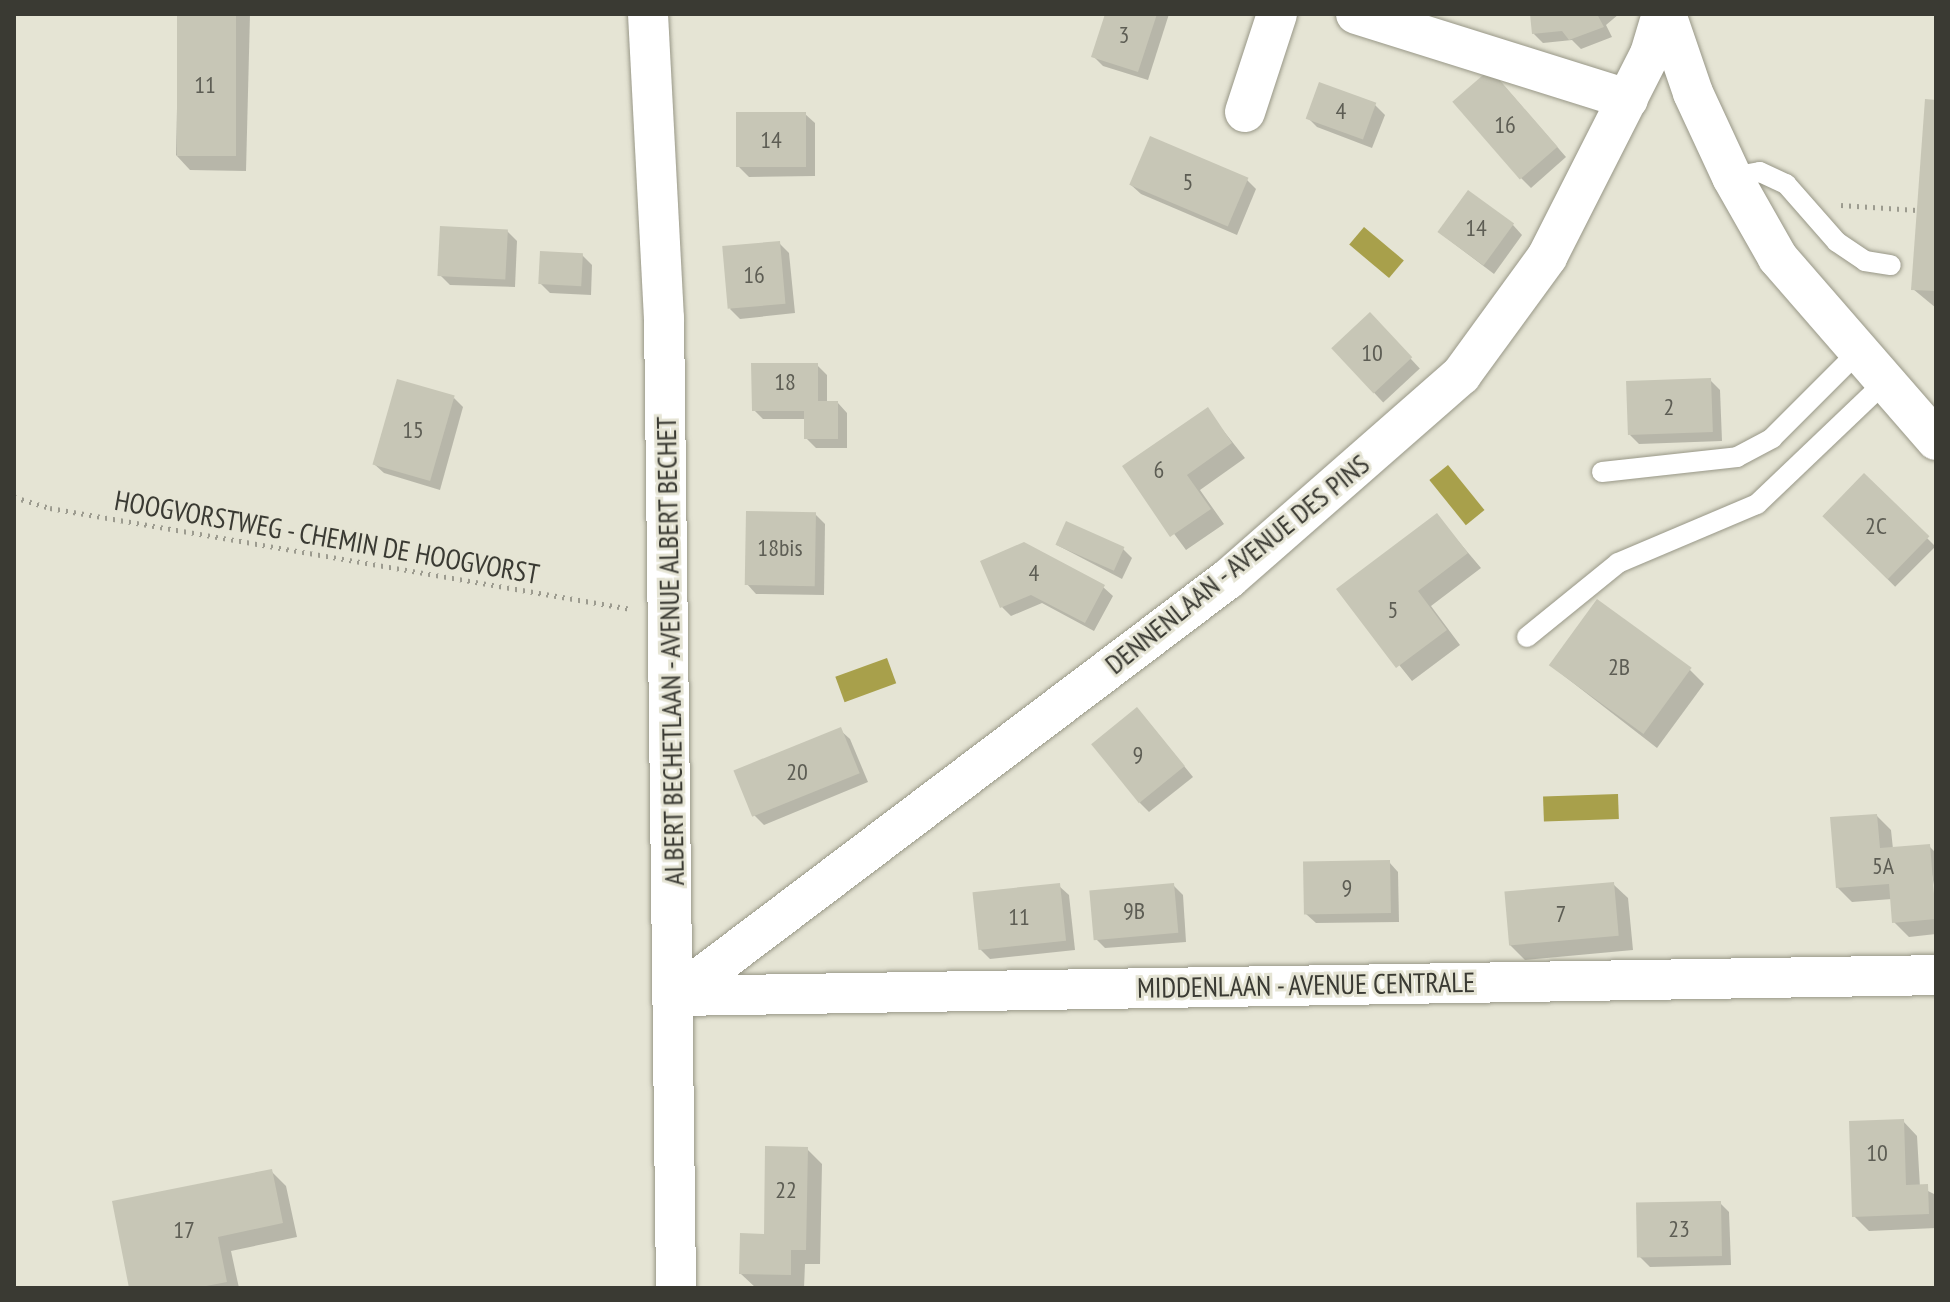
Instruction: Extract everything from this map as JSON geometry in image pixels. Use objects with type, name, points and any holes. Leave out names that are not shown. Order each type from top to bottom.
[{"type":"street","name":"ALBERT BECHETLAAN - AVENUE ALBERT BECHET","points":[[648,14],[664,318],[676,996],[676,1288]]},
{"type":"street","points":[[1245,112],[1277,14]]},
{"type":"street","points":[[1356,14],[1628,99]]},
{"type":"street","name":"DENNENLAAN - AVENUE DES PINS","points":[[676,996],[1228,579],[1461,375],[1547,257],[1628,99],[1664,14]]},
{"type":"street","points":[[1664,14],[1732,177],[1778,258],[1883,384],[1936,440]]},
{"type":"street","name":"MIDDENLAAN - AVENUE CENTRALE","points":[[676,996],[1936,975]]},
{"type":"lane","points":[[1732,177],[1760,172],[1786,184],[1837,242],[1865,261],[1891,265]]},
{"type":"lane","points":[[1602,472],[1737,457],[1772,438],[1857,353]]},
{"type":"lane","points":[[1527,637],[1618,563],[1757,504],[1883,384]]},
{"type":"path","points":[[1801,202],[1917,210]]},
{"type":"path","name":"HOOGVORSTWEG - CHEMIN DE HOOGVORST","points":[[14,497],[50,508],[635,609]]},
{"type":"shaded area","points":[[1364,227],[1404,260],[1389,278],[1349,245]]},
{"type":"shaded area","points":[[1448,465],[1485,510],[1466,525],[1429,480]]},
{"type":"shaded area","points":[[887,658],[896,683],[845,702],[835,677]]},
{"type":"shaded area","points":[[1618,794],[1619,819],[1544,822],[1543,797]]},
{"type":"building","points":[[177,14],[236,14],[236,156],[177,156]]},
{"type":"building","points":[[1105,14],[1157,14],[1138,72],[1091,57]]},
{"type":"building","points":[[1530,14],[1597,14],[1604,27],[1569,40],[1562,31],[1532,34]]},
{"type":"building","points":[[1490,69],[1558,147],[1520,180],[1452,102]]},
{"type":"building","points":[[1319,82],[1376,103],[1363,140],[1306,119]]},
{"type":"building","points":[[1925,99],[1936,100],[1936,291],[1911,290]]},
{"type":"building","points":[[736,112],[806,112],[806,167],[736,167]]},
{"type":"building","points":[[1150,136],[1248,178],[1228,227],[1129,185]]},
{"type":"building","points":[[1468,190],[1514,224],[1484,266],[1437,232]]},
{"type":"building","points":[[440,226],[508,230],[505,279],[437,276]]},
{"type":"building","points":[[780,241],[785,304],[728,309],[722,246]]},
{"type":"building","points":[[540,251],[583,253],[581,286],[538,284]]},
{"type":"building","points":[[1370,312],[1412,357],[1374,393],[1331,348]]},
{"type":"building","points":[[751,363],[818,363],[818,401],[838,401],[838,439],[804,439],[804,411],[752,411]]},
{"type":"building","points":[[1711,378],[1713,432],[1628,435],[1626,381]]},
{"type":"building","points":[[397,379],[455,396],[430,481],[372,465]]},
{"type":"building","points":[[1208,407],[1232,443],[1187,475],[1211,509],[1170,537],[1122,466]]},
{"type":"building","points":[[1864,473],[1929,536],[1888,579],[1822,516]]},
{"type":"building","points":[[746,511],[816,512],[815,586],[745,585]]},
{"type":"building","points":[[1437,513],[1468,553],[1418,591],[1447,630],[1396,668],[1336,589]]},
{"type":"building","points":[[1066,521],[1124,547],[1114,571],[1055,545]]},
{"type":"building","points":[[1024,542],[1105,585],[1085,623],[1031,595],[1000,608],[980,561]]},
{"type":"building","points":[[1597,599],[1692,668],[1643,734],[1549,665]]},
{"type":"building","points":[[1137,707],[1185,766],[1139,803],[1091,744]]},
{"type":"building","points":[[841,727],[860,773],[752,817],[733,770]]},
{"type":"building","points":[[1877,814],[1880,848],[1930,844],[1936,919],[1892,923],[1889,884],[1836,888],[1830,817]]},
{"type":"building","points":[[1390,860],[1391,913],[1304,915],[1303,862]]},
{"type":"building","points":[[1614,882],[1619,936],[1509,945],[1504,892]]},
{"type":"building","points":[[1060,883],[1066,941],[979,950],[972,892]]},
{"type":"building","points":[[1174,883],[1178,933],[1094,940],[1089,890]]},
{"type":"building","points":[[1904,1119],[1906,1185],[1928,1184],[1929,1214],[1852,1217],[1849,1121]]},
{"type":"building","points":[[765,1146],[808,1147],[806,1250],[791,1250],[791,1275],[739,1274],[740,1233],[764,1234]]},
{"type":"building","points":[[272,1169],[283,1223],[218,1237],[227,1282],[196,1288],[129,1288],[112,1201]]},
{"type":"building","points":[[1721,1201],[1722,1256],[1637,1257],[1636,1202]]}]
